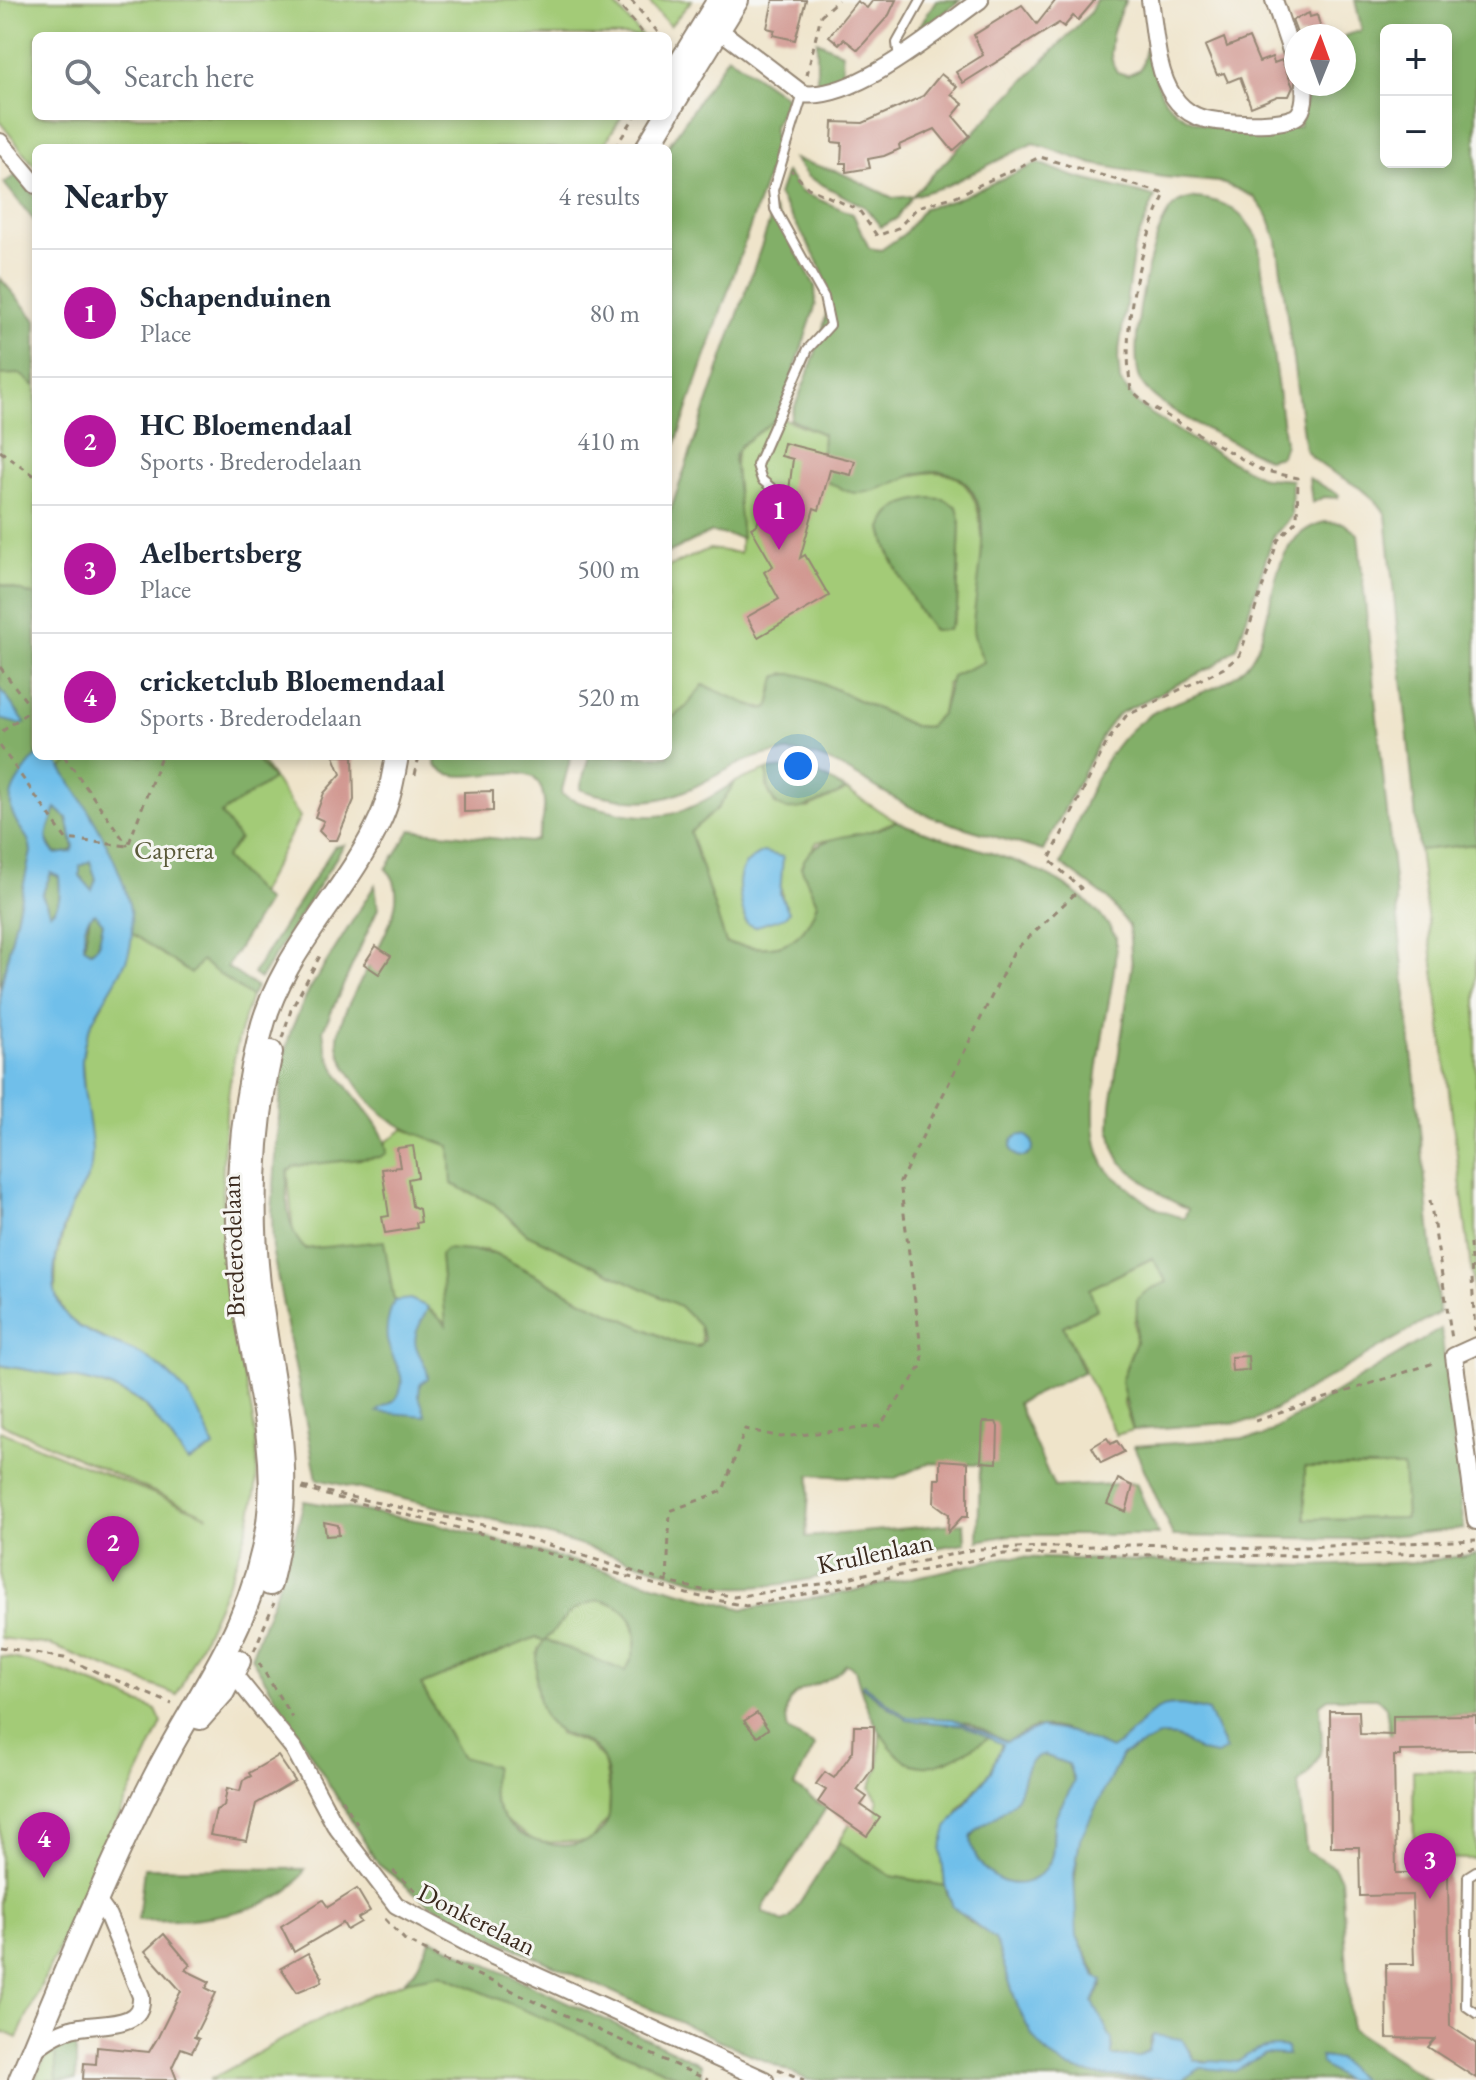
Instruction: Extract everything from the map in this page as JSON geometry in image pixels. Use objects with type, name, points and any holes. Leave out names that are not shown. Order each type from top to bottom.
[{"type":"street","points":[[672,104],[713,24],[719,0]]},
{"type":"street","points":[[672,78],[713,24],[737,0]]},
{"type":"street","points":[[713,24],[803,94],[839,88],[899,60],[980,0]]},
{"type":"street","points":[[1150,0],[1163,71],[1172,95],[1199,118],[1250,123],[1289,121],[1299,115],[1304,96]]},
{"type":"street","points":[[1274,0],[1284,30]]},
{"type":"street","points":[[632,144],[647,120]]},
{"type":"street","points":[[649,144],[663,120]]},
{"type":"street","points":[[0,142],[32,180]]},
{"type":"street","name":"Brederodelaan","points":[[398,760],[402,790]]},
{"type":"street","name":"Brederodelaan","points":[[20,2080],[134,1819],[178,1736],[204,1715],[269,1588],[279,1548],[278,1484],[284,1441],[259,1287],[256,1203],[268,1065],[280,1000],[310,955],[364,859],[398,811],[410,760]]},
{"type":"street","points":[[1476,1346],[1454,1356],[1476,1521]]},
{"type":"street","name":"Donkerelaan","points":[[228,1666],[294,1749],[335,1825],[396,1905],[484,1952],[771,2074]]},
{"type":"street","points":[[32,2051],[73,2028],[122,2021],[137,2016],[142,2008],[141,1996],[114,1929],[98,1902]]},
{"type":"lane","points":[[899,60],[897,43],[921,0]]},
{"type":"lane","points":[[781,496],[762,480],[757,465],[808,349],[830,325],[824,297],[775,209],[773,190],[803,94]]},
{"type":"lane","points":[[1476,1871],[1468,1876],[1471,1986],[1466,2006],[1476,2013]]},
{"type":"path","points":[[615,0],[642,32]]},
{"type":"path","points":[[631,0],[658,32]]},
{"type":"path","points":[[803,94],[821,15],[838,0]]},
{"type":"path","points":[[618,144],[632,120]]},
{"type":"path","points":[[667,1582],[670,1511],[723,1491],[745,1429],[781,1437],[880,1426],[923,1364],[900,1182],[1014,951],[1081,888],[1049,860],[1107,742],[1126,716],[1224,668],[1240,655],[1278,540],[1297,520],[1298,478],[1261,470],[1148,405],[1131,390],[1125,353],[1143,252],[1165,194],[1040,157],[956,196],[918,207],[898,228],[877,236],[859,210],[808,188],[782,158]]},
{"type":"path","points":[[0,451],[32,474]]},
{"type":"path","points":[[0,667],[32,709],[0,733]]},
{"type":"path","points":[[0,746],[66,839],[128,846]]},
{"type":"path","points":[[67,760],[128,846]]},
{"type":"path","points":[[128,846],[160,760]]},
{"type":"path","points":[[402,790],[417,760]]},
{"type":"path","points":[[281,1042],[291,1010],[324,948]]},
{"type":"path","points":[[1255,1421],[1454,1356],[1430,1200]]},
{"type":"path","points":[[1470,1243],[1476,1346]]},
{"type":"path","points":[[278,1484],[479,1533],[687,1594],[746,1606],[1004,1554],[1339,1556],[1459,1552],[1476,1548]]},
{"type":"path","name":"Krullenlaan","points":[[278,1484],[488,1526],[667,1582],[734,1597],[821,1584],[976,1549],[1171,1544],[1256,1549],[1476,1540]]},
{"type":"path","points":[[278,1590],[254,1651],[297,1725]]},
{"type":"path","points":[[0,1647],[64,1658],[179,1707]]},
{"type":"path","points":[[335,1788],[358,1826]]},
{"type":"path","points":[[383,1862],[438,1910]]},
{"type":"path","points":[[771,2074],[804,2080]]},
{"type":"green space","points":[[0,0],[611,0],[639,32],[32,32],[32,120],[620,120],[604,144],[32,144],[32,163],[0,122]]},
{"type":"green space","points":[[647,0],[692,0],[670,26]]},
{"type":"green space","points":[[936,0],[960,0],[911,40]]},
{"type":"green space","points":[[1096,0],[1126,0],[1111,45],[1117,72],[1127,75],[1141,69],[1148,41],[1158,85],[1167,102],[1181,115],[1218,127],[1261,129],[1299,127],[1307,96],[1356,96],[1356,32],[1362,30],[1355,0],[1476,0],[1476,844],[1419,850],[1386,515],[1369,495],[1324,467],[1305,449],[1277,241],[1268,216],[1254,197],[1219,182],[1163,177],[1093,164],[1033,143],[946,186],[912,196],[1090,13]]},
{"type":"green space","points":[[817,41],[842,53],[843,82],[817,87]]},
{"type":"green space","points":[[728,56],[786,97],[773,128],[776,151],[672,454],[672,144]]},
{"type":"green space","points":[[794,159],[839,172],[893,198],[912,196],[896,219],[881,227],[865,207],[808,177]]},
{"type":"green space","points":[[1038,163],[1075,177],[1155,197],[1134,248],[1118,358],[1120,381],[1139,406],[1199,444],[1263,478],[1292,480],[1291,516],[1273,537],[1237,647],[1214,666],[1118,714],[1103,734],[1043,851],[932,817],[824,759],[806,754],[788,752],[764,755],[665,798],[642,801],[593,794],[580,789],[588,760],[672,760],[672,718],[686,707],[703,685],[762,710],[769,707],[776,677],[799,675],[814,679],[913,726],[928,727],[942,713],[952,676],[984,662],[973,627],[982,539],[981,516],[975,496],[963,481],[944,472],[922,473],[877,489],[855,493],[820,481],[809,453],[822,452],[823,434],[790,419],[822,332],[828,296],[817,260],[778,195],[786,172],[801,192],[853,214],[869,248],[881,250],[904,234],[924,208],[954,200]]},
{"type":"green space","points":[[16,175],[32,193],[32,218],[4,183]]},
{"type":"green space","points":[[1207,199],[1233,210],[1247,222],[1258,239],[1285,443],[1281,456],[1267,459],[1199,426],[1164,404],[1142,383],[1136,347],[1138,321],[1156,240],[1173,207],[1184,200]]},
{"type":"green space","points":[[774,209],[815,286],[816,304],[779,417],[740,446],[734,456],[742,538],[711,532],[672,551],[672,506]]},
{"type":"green space","points":[[0,278],[32,315],[32,384],[20,374],[0,375]]},
{"type":"green space","name":"Caprera","points":[[0,290],[32,326],[32,760],[261,760],[300,817],[218,972],[251,997],[240,1032],[226,1110],[222,1193],[226,1273],[255,1432],[257,1472],[248,1527],[238,1556],[177,1695],[50,1645],[0,1638],[0,1431],[208,1516],[0,1423],[0,1365],[77,1379],[133,1398],[152,1414],[188,1462],[214,1448],[206,1429],[149,1359],[83,1329],[66,1316],[55,1294],[56,1260],[69,1210],[90,1171],[82,1061],[86,1033],[103,1003],[0,871]]},
{"type":"green space","points":[[779,417],[823,434],[822,453],[827,481],[840,487],[861,490],[915,475],[944,473],[964,484],[976,504],[982,531],[983,562],[976,643],[984,662],[947,684],[942,713],[928,727],[913,726],[814,679],[784,673],[773,686],[769,707],[746,705],[704,685],[686,707],[672,718],[672,565],[709,549],[740,553],[735,467],[739,448]],"holes":[[[957,507],[960,520],[957,609],[952,624],[915,594],[898,573],[882,528]]]},
{"type":"green space","points":[[1309,478],[1339,495],[1338,498],[1324,497],[1312,503]]},
{"type":"green space","points":[[929,498],[943,499],[957,507],[960,520],[957,609],[948,630],[933,630],[918,608],[896,567],[882,528],[895,509]]},
{"type":"green space","points":[[1325,522],[1343,523],[1358,534],[1439,1313],[1255,1421],[1133,1430],[1121,1381],[1136,1342],[1137,1299],[1148,1290],[1167,1282],[1152,1258],[1089,1289],[1097,1309],[1063,1326],[1083,1372],[1017,1403],[1054,1487],[1136,1483],[1158,1535],[1010,1535],[978,1541],[980,1465],[929,1463],[893,1479],[810,1475],[806,1537],[964,1523],[965,1543],[778,1585],[715,1586],[503,1522],[317,1479],[273,1254],[272,1213],[283,1061],[291,1030],[308,992],[375,885],[378,908],[323,1030],[334,1067],[377,1125],[387,1153],[380,1157],[295,1166],[288,1171],[289,1213],[299,1241],[305,1249],[384,1241],[394,1301],[410,1301],[423,1306],[446,1325],[440,1255],[446,1249],[494,1253],[584,1301],[676,1343],[699,1347],[704,1339],[700,1326],[680,1306],[527,1234],[494,1204],[452,1184],[450,1146],[421,1136],[385,1116],[365,1096],[343,1060],[338,1045],[340,1026],[388,929],[395,906],[396,886],[386,869],[411,830],[530,842],[536,840],[542,824],[544,799],[533,777],[507,773],[454,775],[435,765],[436,760],[570,760],[561,794],[590,806],[645,816],[660,816],[689,808],[735,782],[718,808],[690,832],[726,943],[770,947],[793,940],[811,919],[817,903],[801,867],[808,854],[829,840],[870,831],[896,821],[1017,862],[1073,891],[1097,911],[1116,937],[1111,992],[1095,1090],[1097,1147],[1107,1169],[1115,1177],[1155,1207],[1184,1218],[1188,1209],[1164,1197],[1121,1162],[1110,1129],[1132,967],[1129,926],[1107,898],[1061,864],[1103,765],[1129,731],[1158,710],[1229,680],[1251,659],[1260,641],[1282,560],[1292,543],[1305,530]]},
{"type":"green space","points":[[0,584],[32,595],[33,760],[27,768],[17,823],[30,839],[31,852],[0,991],[0,719],[25,723],[0,688]]},
{"type":"green space","name":"Caprera","points":[[70,760],[256,760],[273,779],[221,814],[239,839],[225,858],[267,902],[227,967],[256,987],[251,997],[201,961],[191,974],[130,932],[126,896],[61,768]]},
{"type":"green space","points":[[811,769],[846,790],[805,807],[782,808],[774,802],[767,770]]},
{"type":"green space","points":[[767,770],[767,788],[775,804],[808,808],[846,790],[896,821],[863,834],[817,842],[801,867],[817,903],[802,931],[782,945],[756,947],[726,943],[690,832],[718,808],[735,782]],"holes":[[[780,879],[783,903],[746,923],[744,913]]]},
{"type":"green space","points":[[56,808],[67,818],[74,848],[56,854],[46,837]]},
{"type":"green space","points":[[1476,844],[1476,1308],[1419,850]]},
{"type":"green space","points":[[344,845],[260,979],[253,974],[334,847]]},
{"type":"green space","points":[[90,861],[96,879],[92,891],[80,876],[80,866]]},
{"type":"green space","points":[[50,873],[59,877],[60,892],[57,906],[50,913],[42,895]]},
{"type":"green space","points":[[96,913],[103,923],[98,946],[91,951],[84,947],[90,916]]},
{"type":"green space","points":[[404,1129],[451,1146],[452,1184],[494,1204],[527,1234],[680,1306],[700,1326],[702,1344],[693,1347],[676,1343],[584,1301],[485,1250],[440,1255],[447,1326],[394,1301],[335,1247],[305,1249],[293,1236],[288,1172],[294,1166],[386,1153],[386,1142]]},
{"type":"green space","points":[[1153,1258],[1167,1283],[1148,1290],[1134,1322],[1136,1342],[1126,1367],[1124,1404],[1133,1430],[1116,1435],[1063,1326],[1096,1309],[1089,1289]]},
{"type":"green space","points":[[1441,1329],[1464,1529],[1352,1539],[1173,1536],[1134,1446],[1262,1437]],"holes":[[[1305,1467],[1403,1467],[1406,1518],[1305,1519]]]},
{"type":"green space","points":[[1305,1467],[1404,1467],[1406,1518],[1305,1519]]},
{"type":"green space","points":[[304,1501],[438,1524],[743,1609],[834,1595],[1007,1557],[1309,1566],[1419,1562],[1476,1554],[1476,1715],[1400,1716],[1400,1735],[1390,1735],[1386,1707],[1377,1698],[1328,1698],[1320,1704],[1322,1739],[1319,1756],[1298,1784],[1306,1851],[1334,1867],[1341,1878],[1351,2029],[1429,2080],[1362,2080],[1338,2059],[1321,2057],[1322,2065],[1344,2080],[1182,2080],[1201,2067],[1235,2071],[1265,2054],[1288,2055],[1279,2047],[1272,2047],[1238,2062],[1194,2060],[1190,2050],[1151,2037],[1149,2050],[1138,2057],[1112,2056],[1093,2002],[1102,1986],[1077,1936],[1073,1898],[1079,1839],[1122,1755],[1160,1736],[1177,1737],[1201,1752],[1214,1729],[1208,1711],[1187,1706],[1172,1705],[1152,1713],[1111,1749],[1050,1727],[1031,1729],[1006,1742],[969,1723],[906,1717],[863,1684],[862,1687],[907,1720],[963,1725],[990,1737],[952,1758],[928,1766],[914,1764],[901,1757],[889,1745],[871,1714],[855,1669],[846,1664],[836,1674],[795,1695],[789,1703],[786,1714],[788,1731],[815,1746],[794,1786],[826,1808],[763,1908],[763,1912],[783,1922],[790,1918],[839,1842],[891,1876],[945,1886],[948,1896],[966,1919],[995,1938],[1019,2010],[1096,2075],[1152,2080],[808,2080],[493,1938],[425,1901],[378,1864],[251,1657],[291,1551]],"holes":[[[598,1600],[622,1609],[634,1626],[635,1648],[625,1671],[545,1640],[573,1610]],[[536,1637],[544,1641],[538,1653],[536,1676],[539,1701],[545,1717],[554,1728],[596,1749],[607,1772],[609,1814],[602,1831],[586,1841],[565,1845],[542,1842],[520,1833],[503,1818],[493,1795],[494,1766],[461,1757],[421,1685]]]},
{"type":"green space","points":[[597,1600],[621,1609],[634,1626],[634,1648],[625,1672],[552,1642],[538,1649],[536,1669],[559,1734],[589,1745],[604,1760],[610,1795],[609,1818],[590,1841],[538,1843],[499,1816],[485,1772],[461,1757],[421,1685],[536,1637],[544,1641],[572,1610]]},
{"type":"green space","points":[[0,1656],[41,1665],[99,1686],[156,1710],[162,1723],[17,2038],[0,2030]]},
{"type":"green space","points":[[880,1732],[899,1756],[947,1761],[990,1737],[1002,1744],[991,1771],[960,1808],[941,1849],[945,1886],[891,1876],[839,1842],[853,1818],[876,1818],[878,1800],[870,1788],[879,1766]]},
{"type":"green space","points":[[1044,1755],[1068,1764],[1074,1781],[1057,1815],[1049,1863],[1035,1878],[1023,1883],[999,1880],[980,1863],[971,1838],[1012,1801],[1028,1765]]},
{"type":"green space","points":[[1413,1770],[1476,1771],[1476,1859],[1414,1858]]},
{"type":"green space","points":[[144,1868],[305,1869],[294,1885],[276,1898],[255,1907],[180,1920],[138,1920]]},
{"type":"green space","points":[[431,1939],[701,2064],[701,2080],[686,2080],[441,1974],[404,1981],[415,1970]]},
{"type":"green space","points":[[428,1974],[441,1974],[686,2080],[209,2080],[343,2007]]},
{"type":"green space","points":[[76,2043],[76,2080],[57,2080],[55,2050]]},
{"type":"green space","points":[[55,2050],[57,2080],[35,2080],[44,2059]]},
{"type":"water","points":[[0,688],[25,723],[22,725],[0,719]]},
{"type":"water","points":[[33,760],[56,760],[82,799],[111,854],[123,882],[132,937],[126,961],[93,1021],[84,1046],[82,1073],[91,1133],[91,1162],[89,1174],[69,1212],[60,1242],[54,1275],[56,1295],[62,1309],[83,1329],[152,1361],[183,1389],[203,1421],[214,1448],[188,1462],[153,1414],[133,1398],[98,1384],[0,1365],[0,991],[31,852],[28,840],[12,813],[11,795],[18,779]],"holes":[[[56,808],[67,818],[74,847],[71,852],[56,854],[48,844],[48,832]],[[90,861],[96,879],[92,890],[80,876],[80,866]],[[51,873],[59,877],[60,892],[58,902],[50,913],[42,895]],[[95,913],[103,923],[98,946],[91,951],[84,947],[85,928],[88,919]]]},
{"type":"water","points":[[763,852],[783,857],[780,894],[789,912],[785,917],[754,927],[746,923],[739,882],[745,865]]},
{"type":"water","points":[[1022,1135],[1030,1138],[1033,1146],[1030,1154],[1022,1157],[1014,1154],[1011,1146],[1014,1138]]},
{"type":"water","points":[[410,1299],[428,1307],[415,1341],[428,1373],[428,1378],[420,1384],[419,1396],[426,1416],[377,1412],[395,1399],[401,1390],[401,1376],[388,1344],[387,1328],[394,1301]]},
{"type":"water","points":[[862,1686],[906,1717],[953,1719],[1006,1742],[1041,1727],[1071,1732],[1111,1749],[1160,1708],[1172,1705],[1208,1711],[1226,1750],[1217,1755],[1201,1752],[1177,1737],[1160,1736],[1122,1755],[1080,1839],[1074,1874],[1077,1936],[1095,1976],[1103,1981],[1093,2002],[1112,2040],[1112,2056],[1138,2057],[1149,2050],[1153,2035],[1182,2039],[1194,2060],[1205,2063],[1211,2060],[1238,2062],[1255,2051],[1273,2047],[1287,2048],[1288,2055],[1265,2054],[1235,2071],[1201,2068],[1182,2080],[1096,2075],[1067,2067],[1050,2056],[1033,2037],[1019,2010],[995,1939],[953,1907],[945,1885],[941,1849],[947,1828],[991,1771],[1002,1744],[963,1725],[907,1720]],"holes":[[[1044,1755],[1068,1764],[1074,1780],[1057,1815],[1049,1863],[1035,1878],[1023,1883],[999,1880],[979,1862],[971,1837],[1015,1800],[1027,1767],[1036,1758]]]},
{"type":"water","points":[[1320,2057],[1338,2059],[1362,2080],[1344,2080],[1322,2065]]},
{"type":"building","points":[[773,0],[806,0],[795,40],[773,35],[775,30],[767,28]]},
{"type":"building","points":[[873,0],[896,0],[889,15],[858,50],[844,39],[839,44],[829,36],[857,1],[867,8]]},
{"type":"building","points":[[1056,0],[1095,0],[1078,20],[1073,16],[1064,27],[1059,23],[963,83],[956,72],[983,55],[974,35],[1022,5],[1037,24]]},
{"type":"building","points":[[1309,13],[1310,17],[1317,15],[1320,24],[1294,24],[1292,20]]},
{"type":"building","points":[[1224,38],[1227,47],[1249,38],[1259,62],[1272,57],[1274,63],[1282,60],[1284,96],[1251,107],[1240,77],[1228,82],[1224,73],[1217,75],[1205,46]]},
{"type":"building","points":[[941,74],[957,87],[951,94],[963,104],[953,116],[970,136],[953,151],[935,129],[899,145],[900,149],[868,159],[870,168],[846,172],[846,163],[841,163],[842,143],[832,142],[833,122],[863,123],[923,96]]},
{"type":"building","points":[[784,443],[855,461],[851,475],[830,470],[819,510],[814,508],[800,558],[805,555],[829,596],[758,637],[747,617],[779,599],[764,572],[773,566],[751,528],[757,525],[762,507],[769,503],[782,506],[788,498],[793,459],[781,456]]},
{"type":"building","points":[[336,760],[353,760],[354,800],[337,840],[328,840],[319,831],[324,821],[315,817],[324,793],[341,774]]},
{"type":"building","points":[[493,791],[493,811],[464,812],[464,792]]},
{"type":"building","points":[[376,946],[391,956],[379,974],[364,964]]},
{"type":"building","points":[[413,1146],[418,1177],[408,1179],[412,1206],[419,1209],[421,1222],[416,1223],[417,1228],[385,1233],[382,1217],[389,1216],[382,1169],[400,1167],[397,1148]]},
{"type":"building","points":[[1248,1356],[1249,1370],[1232,1371],[1231,1357]]},
{"type":"building","points":[[983,1422],[996,1422],[998,1427],[997,1463],[981,1462]]},
{"type":"building","points":[[1107,1438],[1111,1444],[1117,1441],[1124,1452],[1101,1463],[1092,1447]]},
{"type":"building","points":[[940,1460],[968,1462],[968,1517],[962,1517],[948,1532],[949,1514],[934,1503],[935,1479],[940,1479]]},
{"type":"building","points":[[1118,1479],[1133,1486],[1126,1512],[1107,1504]]},
{"type":"building","points":[[324,1522],[338,1525],[339,1535],[326,1536]]},
{"type":"building","points":[[1330,1711],[1359,1711],[1360,1734],[1393,1735],[1393,1716],[1476,1715],[1476,1750],[1400,1751],[1400,1756],[1394,1756],[1396,1873],[1448,1873],[1450,2026],[1476,2043],[1476,2078],[1428,2047],[1435,2039],[1387,2038],[1386,1964],[1414,1964],[1412,1895],[1360,1896],[1359,1847],[1331,1847]]},
{"type":"building","points":[[757,1713],[768,1729],[757,1737],[744,1721]]},
{"type":"building","points":[[854,1726],[874,1726],[873,1768],[857,1790],[867,1797],[861,1805],[880,1818],[867,1836],[818,1802],[826,1790],[816,1784],[825,1772],[834,1778],[853,1751]]},
{"type":"building","points":[[278,1756],[295,1781],[256,1804],[247,1841],[210,1835],[216,1810],[224,1806],[227,1788],[240,1791],[243,1780],[251,1776],[249,1773]]},
{"type":"building","points":[[357,1889],[370,1911],[358,1918],[361,1922],[347,1930],[343,1923],[294,1952],[281,1926],[323,1900],[328,1907]]},
{"type":"building","points":[[164,1934],[190,1965],[185,1970],[210,1982],[206,1988],[216,1993],[194,2037],[199,2039],[192,2052],[181,2048],[172,2067],[177,2080],[83,2079],[84,2063],[96,2064],[97,2047],[149,2052],[158,2037],[181,1991],[145,1951]]},
{"type":"building","points":[[308,1953],[322,1977],[321,1982],[297,1992],[281,1968]]},
{"type":"place","name":"Schapenduinen","points":[[779,550]]},
{"type":"place","name":"HC Bloemendaal","points":[[113,1582]]},
{"type":"place","name":"cricketclub Bloemendaal","points":[[44,1878]]},
{"type":"place","name":"Aelbertsberg","points":[[1430,1899]]}]
